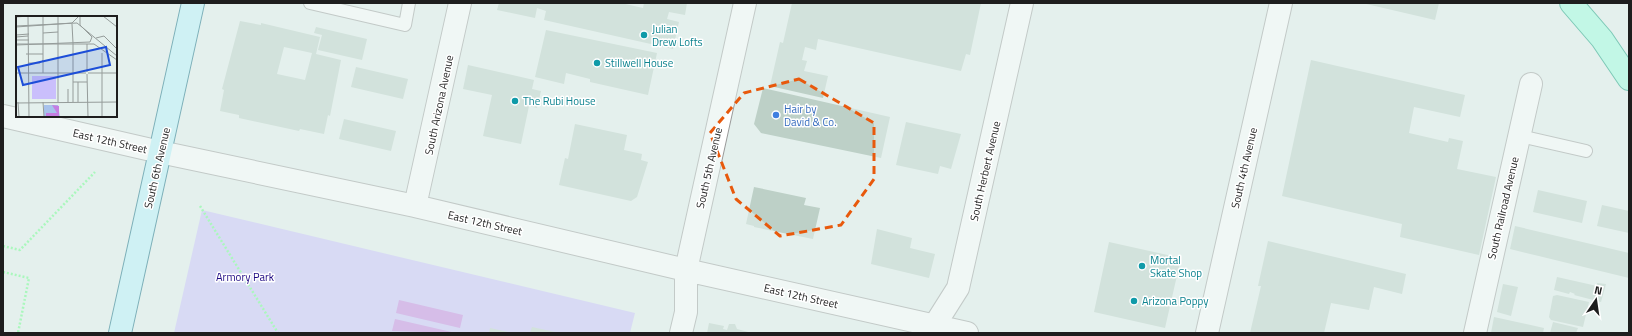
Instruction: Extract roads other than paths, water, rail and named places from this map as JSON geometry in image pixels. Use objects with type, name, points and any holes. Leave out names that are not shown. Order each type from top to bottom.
[{"type":"main road","name":"South 6th Avenue","points":[[120,333],[193,3]]},
{"type":"main road","points":[[1571,3],[1602,39],[1629,79]]},
{"type":"street","name":"South Arizona Avenue","points":[[416,206],[460,3]]},
{"type":"street","name":"South 5th Avenue","points":[[681,333],[686,312],[686,270],[744,3]]},
{"type":"street","name":"South Herbert Avenue","points":[[933,329],[958,288],[1022,3]]},
{"type":"street","name":"South 4th Avenue","points":[[1207,333],[1281,3]]},
{"type":"street","name":"South Railroad Avenue","points":[[1475,333],[1531,84]]},
{"type":"street","name":"East 12th Street","points":[[3,116],[160,152],[416,206],[933,329],[967,333]]},
{"type":"lane","points":[[310,3],[404,25],[409,3]]},
{"type":"lane","points":[[1520,136],[1586,151]]},
{"type":"place","name":"Julian Drew Lofts","points":[[644,35]]},
{"type":"place","name":"Stillwell House","points":[[597,63]]},
{"type":"place","name":"The Rubi House","points":[[515,101]]},
{"type":"place","name":"Hair by David & Co.","points":[[776,115]]},
{"type":"place","name":"Mortal Skate Shop","points":[[1142,266]]},
{"type":"place","name":"Arizona Poppy","points":[[1134,301]]},
{"type":"park label","name":"Armory Park","points":[[245,277]]}]
